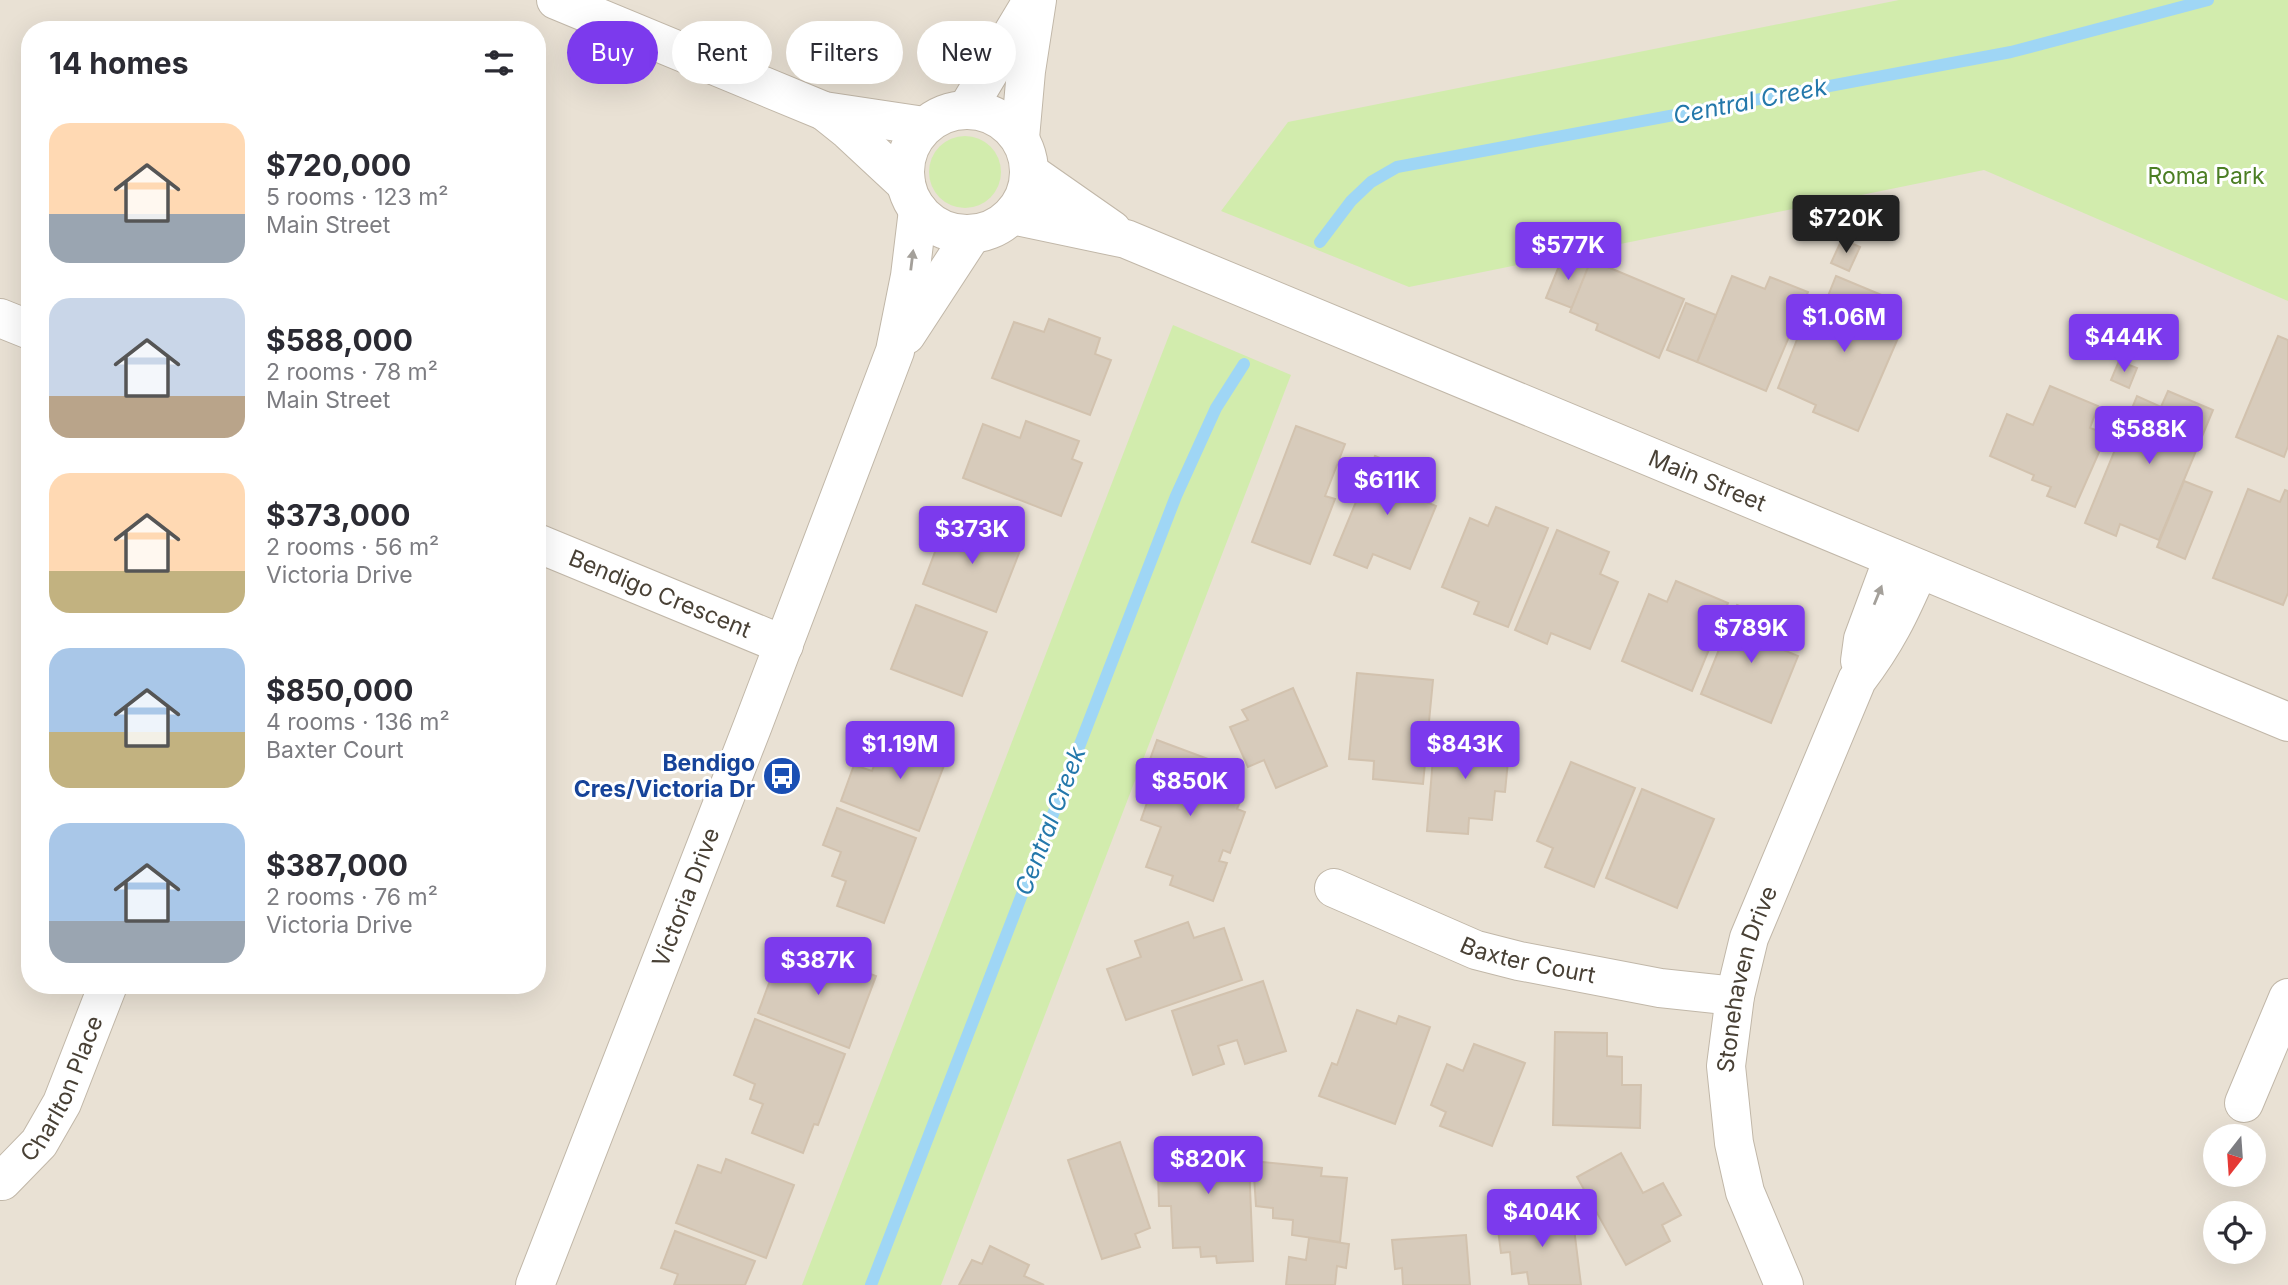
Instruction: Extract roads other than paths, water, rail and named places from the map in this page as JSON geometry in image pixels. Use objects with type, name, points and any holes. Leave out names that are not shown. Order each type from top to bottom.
[{"type":"street","points":[[556,0],[824,111],[924,126]]},
{"type":"street","points":[[824,111],[849,131],[912,197],[933,224],[952,232],[972,234],[987,231],[1012,215],[1027,188],[1024,155],[1026,71],[1035,0]]},
{"type":"street","points":[[967,109],[1035,0]]},
{"type":"street","points":[[912,197],[905,163],[912,143],[924,126],[951,111],[967,109],[987,113],[1006,123],[1024,155]]},
{"type":"street","name":"Main Street","points":[[1024,155],[1126,239]]},
{"type":"street","name":"Victoria Drive","points":[[535,1285],[784,645],[895,351],[910,276],[912,197]]},
{"type":"street","name":"Main Street","points":[[1012,215],[1126,239],[2288,722]]},
{"type":"street","name":"Victoria Drive","points":[[895,351],[972,234]]},
{"type":"street","points":[[0,318],[21,326]]},
{"type":"street","name":"Bendigo Crescent","points":[[546,547],[784,645]]},
{"type":"street","name":"Stonehaven Drive","points":[[1779,1284],[1745,1192],[1734,1143],[1726,1066],[1735,996],[1749,937],[1857,680],[1863,639],[1906,564]]},
{"type":"street","name":"Baxter Court","points":[[1334,888],[1476,950],[1518,961],[1660,988],[1735,996]]},
{"type":"street","name":"Charlton Place","points":[[2,1181],[39,1143],[62,1103],[104,994]]},
{"type":"street","points":[[2244,1103],[2288,998]]},
{"type":"waterway","name":"Central Creek","points":[[1320,242],[1351,201],[1371,182],[1397,167],[2011,52],[2208,0]]},
{"type":"waterway","name":"Central Creek","points":[[871,1285],[1176,496],[1216,408],[1244,364]]},
{"type":"place","name":"Bendigo Cres/Victoria Dr","points":[[782,776]]},
{"type":"park label","name":"Roma Park","points":[[2206,176]]}]
